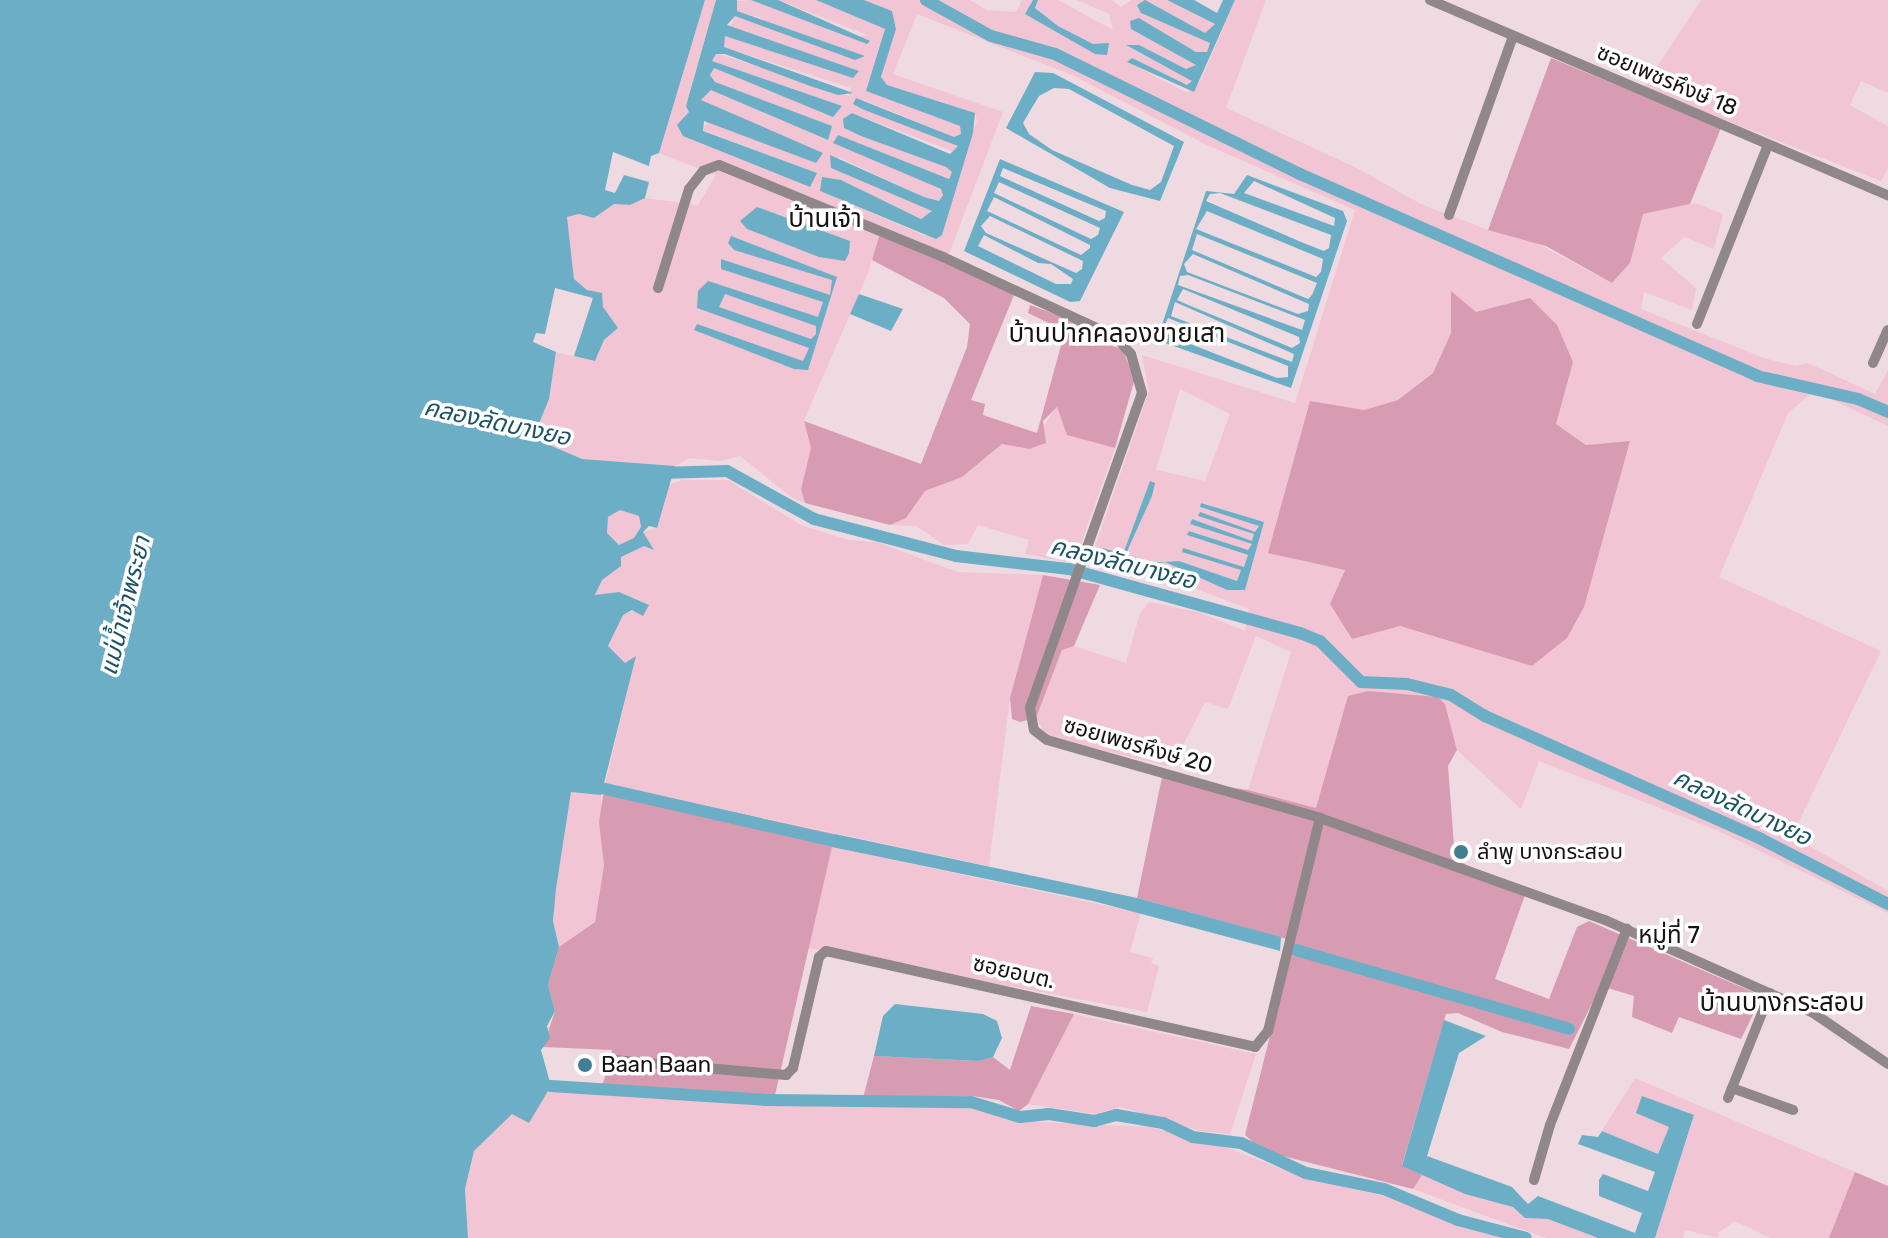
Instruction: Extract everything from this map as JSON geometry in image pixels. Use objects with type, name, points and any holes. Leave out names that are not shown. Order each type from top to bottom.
[{"type":"street","name":"ซอยเพชรหึงษ์ 18","points":[[1430,0],[1888,195]]},
{"type":"street","points":[[1449,215],[1513,36]]},
{"type":"street","points":[[1697,324],[1768,145]]},
{"type":"street","name":"ซอยเพชรหึงษ์ 20","points":[[658,288],[689,189],[703,171],[719,165],[943,257],[1116,337],[1131,354],[1142,393],[1030,708],[1034,730],[1047,740],[1320,818],[1627,929],[1832,1024],[1888,1064]]},
{"type":"street","points":[[1873,363],[1888,330]]},
{"type":"street","name":"ซอยอบต.","points":[[614,1060],[786,1075],[793,1068],[819,957],[826,951],[1255,1047],[1268,1031],[1320,818]]},
{"type":"street","points":[[1534,1180],[1550,1125],[1627,929]]},
{"type":"street","points":[[1770,993],[1730,1093],[1793,1110]]},
{"type":"shaded area","points":[[705,0],[716,0],[686,106],[690,112],[677,125],[816,173],[703,130],[709,119],[823,153],[706,105],[701,100],[711,90],[828,140],[715,82],[710,75],[714,68],[833,117],[842,106],[712,61],[716,53],[849,96],[851,88],[724,47],[724,36],[738,38],[825,69],[729,29],[735,16],[778,31],[761,18],[737,11],[736,1],[751,0],[850,38],[867,35],[778,0],[816,0],[885,29],[866,91],[960,126],[961,134],[954,137],[864,100],[853,104],[959,146],[957,153],[852,113],[844,128],[952,172],[948,179],[885,156],[942,190],[939,201],[838,157],[831,168],[932,211],[921,219],[841,180],[820,191],[926,236],[977,121],[975,113],[887,85],[881,77],[896,29],[892,11],[864,0],[970,0],[987,10],[1016,12],[1022,0],[1033,0],[1026,14],[1093,44],[1058,26],[1034,7],[1038,0],[1058,0],[1113,30],[1109,14],[1077,0],[1111,0],[1121,7],[1131,0],[1167,0],[1215,24],[1213,32],[1205,33],[1145,1],[1138,6],[1142,13],[1210,42],[1207,52],[1196,52],[1139,18],[1131,29],[1196,65],[1186,69],[1139,45],[1127,46],[1193,81],[1187,85],[1132,58],[1128,62],[1187,93],[1201,80],[1235,0],[1266,0],[1226,108],[1355,167],[1421,204],[1488,230],[1523,236],[1612,283],[1630,263],[1643,214],[1696,203],[1723,214],[1714,249],[1684,237],[1661,258],[1696,288],[1692,310],[1644,292],[1641,309],[1764,358],[1795,366],[1808,363],[1875,394],[1888,370],[1888,426],[1814,391],[1788,413],[1719,577],[1881,651],[1792,836],[1888,891],[1888,913],[1714,829],[1539,761],[1521,809],[1457,750],[1445,704],[1349,696],[1316,808],[1248,790],[1291,652],[1256,636],[1228,709],[1205,702],[1172,767],[1047,737],[1036,718],[1062,650],[1074,646],[1126,663],[1140,613],[1149,602],[1198,612],[1245,631],[1249,609],[1194,588],[1090,561],[1149,391],[1142,355],[1295,403],[1355,210],[1207,145],[1072,75],[917,14],[893,74],[1003,112],[949,254],[881,231],[868,273],[804,420],[811,448],[801,489],[805,503],[791,497],[740,456],[721,461],[690,458],[675,466],[582,459],[540,441],[538,426],[549,399],[556,352],[595,361],[604,340],[618,328],[574,279],[567,217],[579,214],[594,218],[614,204],[630,205],[645,198],[698,205],[716,175],[659,153]],"holes":[[[1451,333],[1573,362],[1555,424],[1586,445],[1629,441],[1567,638],[1532,666],[1399,626],[1352,639],[1330,604],[1345,570],[1309,402],[1364,410],[1398,400],[1433,373]],[[1180,389],[1230,414],[1205,481],[1156,470]],[[1150,481],[1152,496],[1125,556],[1147,563],[1179,561],[1237,581],[1241,570],[1183,548],[1244,567],[1249,556],[1187,535],[1190,531],[1249,551],[1252,544],[1191,524],[1192,519],[1253,542],[1255,534],[1198,515],[1256,532],[1259,525],[1201,508],[1202,503],[1264,522],[1245,590],[1227,590],[1165,562],[1149,566],[1104,554],[1104,548],[1123,554]]]},
{"type":"shaded area","points":[[1701,0],[1888,0],[1888,93],[1861,81],[1850,105],[1888,126],[1888,168],[1881,181],[1643,88]]},
{"type":"shaded area","points":[[1551,58],[1721,128],[1690,204],[1643,214],[1630,263],[1612,283],[1546,246],[1488,230]]},
{"type":"shaded area","points":[[881,230],[1014,295],[971,400],[985,404],[983,415],[1037,433],[1065,331],[1028,313],[1030,305],[1091,327],[1087,338],[1122,349],[1135,378],[1115,448],[1067,435],[1057,407],[1043,421],[1046,443],[1029,449],[1002,444],[962,477],[925,491],[906,518],[890,525],[805,503],[801,489],[811,448],[804,421],[921,464],[967,347],[970,324],[944,298],[872,260]]},
{"type":"shaded area","points":[[1451,291],[1476,312],[1530,298],[1557,325],[1573,362],[1556,424],[1586,445],[1630,441],[1584,607],[1567,638],[1532,666],[1400,626],[1352,639],[1330,604],[1345,570],[1268,553],[1310,401],[1364,410],[1398,400],[1433,373],[1451,333]]},
{"type":"shaded area","points":[[1057,406],[1067,435],[1115,448],[1074,563],[1025,554],[1029,540],[978,525],[968,544],[944,545],[916,526],[890,525],[906,518],[925,491],[962,477],[1002,444],[1028,449]]},
{"type":"shaded area","points":[[682,480],[728,480],[801,525],[849,540],[877,542],[957,572],[1043,575],[1010,698],[989,866],[605,784],[635,659],[625,664],[608,647],[623,615],[649,605],[619,592],[595,596],[602,580],[620,566],[621,557],[644,545],[653,549],[643,532],[657,528],[666,486]]},
{"type":"shaded area","points":[[620,510],[639,516],[641,527],[634,539],[619,545],[607,533],[608,517]]},
{"type":"shaded area","points":[[1043,575],[1100,585],[1074,646],[1062,650],[1036,718],[1020,722],[1012,719],[1010,698]]},
{"type":"shaded area","points":[[1368,691],[1438,697],[1445,704],[1457,750],[1448,766],[1455,859],[1525,895],[1495,979],[1549,999],[1577,927],[1589,921],[1762,996],[1741,1039],[1679,1017],[1672,1033],[1632,1017],[1634,996],[1601,986],[1569,1049],[1502,1032],[1458,1013],[1446,1014],[1402,1165],[1422,1175],[1413,1189],[1263,1151],[1245,1135],[1294,941],[1137,898],[1162,777],[1248,790],[1316,808],[1348,696]]},
{"type":"shaded area","points":[[605,784],[835,834],[775,1095],[602,1087],[612,1050],[543,1047],[555,1011],[548,985],[559,947],[595,922],[604,865],[599,822]]},
{"type":"shaded area","points":[[571,792],[601,795],[604,865],[595,922],[559,947],[553,921]]},
{"type":"shaded area","points":[[832,847],[1141,913],[1130,952],[1153,958],[1151,963],[1159,966],[1147,1012],[808,948]]},
{"type":"shaded area","points":[[1031,1006],[1074,1014],[1028,1104],[1019,1111],[999,1100],[973,1096],[863,1098],[874,1056],[979,1061],[993,1057],[1010,1070]]},
{"type":"shaded area","points":[[1074,1014],[1256,1054],[1230,1134],[1200,1131],[1121,1107],[1095,1114],[1028,1104]]},
{"type":"shaded area","points":[[1635,1078],[1855,1172],[1829,1238],[1770,1238],[1735,1221],[1719,1232],[1718,1238],[1685,1230],[1683,1238],[1655,1238],[1694,1116],[1669,1127],[1658,1154],[1602,1131]]},
{"type":"shaded area","points":[[548,1090],[743,1104],[970,1107],[1017,1121],[1151,1127],[1225,1147],[1307,1179],[1394,1198],[1505,1238],[468,1238],[465,1189],[474,1151],[512,1114],[529,1122]]},
{"type":"shaded area","points":[[1855,1172],[1888,1186],[1888,1238],[1829,1238]]},
{"type":"shaded area","points":[[1422,1175],[1513,1207],[1525,1218],[1548,1219],[1598,1238],[1546,1238],[1413,1189]]},
{"type":"water","name":"แม่น้ำเจ้าพระยา","points":[[0,0],[705,0],[659,153],[651,156],[649,166],[613,152],[605,190],[615,193],[624,175],[649,182],[645,198],[630,205],[614,204],[594,218],[579,214],[567,217],[574,279],[587,290],[602,293],[603,307],[618,328],[604,340],[595,361],[574,356],[593,298],[555,288],[545,334],[536,333],[533,342],[556,352],[549,399],[538,426],[540,441],[582,459],[675,466],[657,528],[649,526],[643,532],[654,550],[644,546],[621,557],[621,566],[602,580],[595,595],[619,592],[649,605],[643,616],[632,610],[623,615],[608,646],[625,663],[636,656],[601,795],[571,792],[553,921],[559,947],[548,985],[555,1011],[547,1026],[550,1038],[541,1050],[551,1086],[529,1123],[512,1114],[474,1151],[465,1189],[468,1238],[0,1238]],"holes":[[[620,510],[639,516],[641,527],[634,538],[619,545],[607,533],[608,517]]]},
{"type":"water","points":[[716,0],[737,0],[737,11],[865,56],[855,60],[735,16],[727,25],[859,71],[853,78],[725,36],[724,47],[853,93],[838,95],[725,54],[716,54],[712,61],[842,106],[833,117],[714,68],[710,75],[715,82],[832,126],[828,140],[711,90],[701,100],[823,153],[816,163],[704,121],[703,131],[817,173],[810,187],[683,136],[677,125],[689,112],[686,106]]},
{"type":"water","points":[[751,0],[778,0],[870,41],[867,44]]},
{"type":"water","points":[[816,0],[864,0],[892,11],[896,29],[881,77],[887,85],[975,113],[973,133],[942,235],[936,239],[820,191],[822,177],[841,180],[921,219],[932,211],[831,168],[830,155],[924,197],[939,201],[943,195],[941,189],[833,143],[838,135],[949,179],[952,172],[844,128],[843,119],[852,113],[950,154],[958,146],[862,109],[853,104],[856,98],[954,137],[961,134],[960,126],[866,91],[885,29]]},
{"type":"water","points":[[1033,0],[1038,0],[1035,8],[1058,26],[1093,44],[1109,43],[1107,55],[1095,54],[1025,14]]},
{"type":"water","points":[[1145,0],[1205,33],[1215,24],[1167,0],[1194,0],[1217,13],[1223,0],[1235,0],[1194,92],[1127,62],[1132,58],[1187,85],[1192,81],[1126,45],[1139,45],[1186,69],[1196,65],[1131,29],[1130,21],[1139,18],[1196,52],[1207,52],[1210,43],[1141,13],[1137,5]]},
{"type":"water","points":[[1035,72],[1053,73],[1184,142],[1160,201],[1110,188],[1006,128]],"holes":[[[1054,88],[1069,89],[1174,146],[1161,182],[1150,190],[1132,185],[1052,150],[1029,134],[1023,123],[1039,96]]]},
{"type":"water","points":[[1000,159],[1124,212],[1080,301],[1070,302],[964,251]],"holes":[[[1003,168],[1106,211],[1105,218],[1099,221],[1000,176]],[[999,182],[1100,228],[1098,235],[1091,239],[994,193]],[[994,197],[1090,245],[1090,248],[1081,255],[987,211]],[[990,216],[1083,261],[1082,269],[1076,273],[986,233],[981,226]],[[984,235],[1038,263],[1051,264],[1073,279],[1071,284],[1056,284],[978,246]]]},
{"type":"water","points":[[1247,175],[1343,211],[1347,221],[1291,388],[1157,340],[1206,191],[1234,194]],"holes":[[[1254,181],[1335,218],[1334,226],[1244,193]],[[1220,193],[1331,235],[1329,248],[1324,251],[1206,201],[1210,194]],[[1207,211],[1323,259],[1321,272],[1316,277],[1196,229]],[[1197,234],[1317,283],[1308,299],[1192,250]],[[1193,254],[1309,304],[1308,311],[1298,314],[1187,272],[1184,264]],[[1188,275],[1305,320],[1302,330],[1178,285],[1180,276]],[[1183,289],[1299,337],[1300,343],[1292,348],[1177,300]],[[1175,302],[1294,354],[1292,362],[1171,316]],[[1168,318],[1288,366],[1288,377],[1277,378],[1170,336],[1163,329]]]},
{"type":"water","points":[[757,207],[850,241],[845,261],[819,257],[747,229],[740,221]]},
{"type":"water","points":[[731,236],[837,277],[808,370],[794,369],[694,330],[697,324],[803,361],[809,348],[697,308],[698,291],[708,281],[818,317],[823,302],[721,269],[721,259],[830,295],[832,280],[734,250],[728,243]],"holes":[[[725,294],[816,326],[816,334],[811,339],[719,307]]]},
{"type":"water","points":[[859,294],[903,309],[891,331],[850,314]]},
{"type":"water","points":[[1150,481],[1155,483],[1152,496],[1125,556],[1147,563],[1179,561],[1237,581],[1241,570],[1182,552],[1183,548],[1244,567],[1248,555],[1187,535],[1189,531],[1248,550],[1252,544],[1190,524],[1192,519],[1252,541],[1254,534],[1198,516],[1200,512],[1255,532],[1259,526],[1200,507],[1201,503],[1264,522],[1245,590],[1227,590],[1165,562],[1149,566],[1104,554],[1103,548],[1123,554]]},
{"type":"water","points":[[835,834],[1137,898],[1281,937],[1280,951],[1093,901],[832,847]]},
{"type":"water","points":[[895,1004],[983,1014],[997,1021],[1002,1038],[993,1057],[979,1061],[874,1056],[883,1016]]},
{"type":"water","points":[[1444,1020],[1486,1036],[1459,1053],[1427,1156],[1512,1187],[1528,1204],[1538,1196],[1635,1233],[1642,1213],[1599,1196],[1599,1180],[1603,1174],[1648,1191],[1655,1172],[1578,1144],[1582,1135],[1598,1137],[1602,1131],[1658,1154],[1669,1127],[1636,1113],[1642,1096],[1694,1115],[1655,1238],[1598,1238],[1548,1219],[1525,1218],[1513,1207],[1465,1194],[1402,1166]]},
{"type":"waterway","points":[[926,0],[991,36],[1055,54],[1300,174],[1757,376],[1858,399],[1888,412]]},
{"type":"waterway","name":"คลองลัดบางยอ","points":[[661,473],[727,471],[814,519],[956,556],[1069,569],[1300,633],[1320,641],[1361,682],[1407,684],[1451,695],[1485,716],[1761,839],[1888,904]]},
{"type":"waterway","points":[[588,785],[847,844]]},
{"type":"waterway","points":[[1296,950],[1569,1029]]},
{"type":"waterway","points":[[551,1086],[767,1100],[971,1102],[1020,1117],[1049,1114],[1094,1121],[1116,1115],[1163,1123],[1193,1137],[1241,1143],[1306,1173],[1384,1189],[1458,1220],[1526,1238]]},
{"type":"place","name":"ลำพู บางกระสอบ","points":[[1461,852]]},
{"type":"place","name":"Baan Baan","points":[[585,1065]]},
{"type":"district","name":"บ้านเจ้า","points":[[825,219]]},
{"type":"district","name":"บ้านปากคลองขายเสา","points":[[1117,334]]},
{"type":"district","name":"หมู่ที่ 7","points":[[1669,936]]},
{"type":"district","name":"บ้านบางกระสอบ","points":[[1782,1003]]}]
